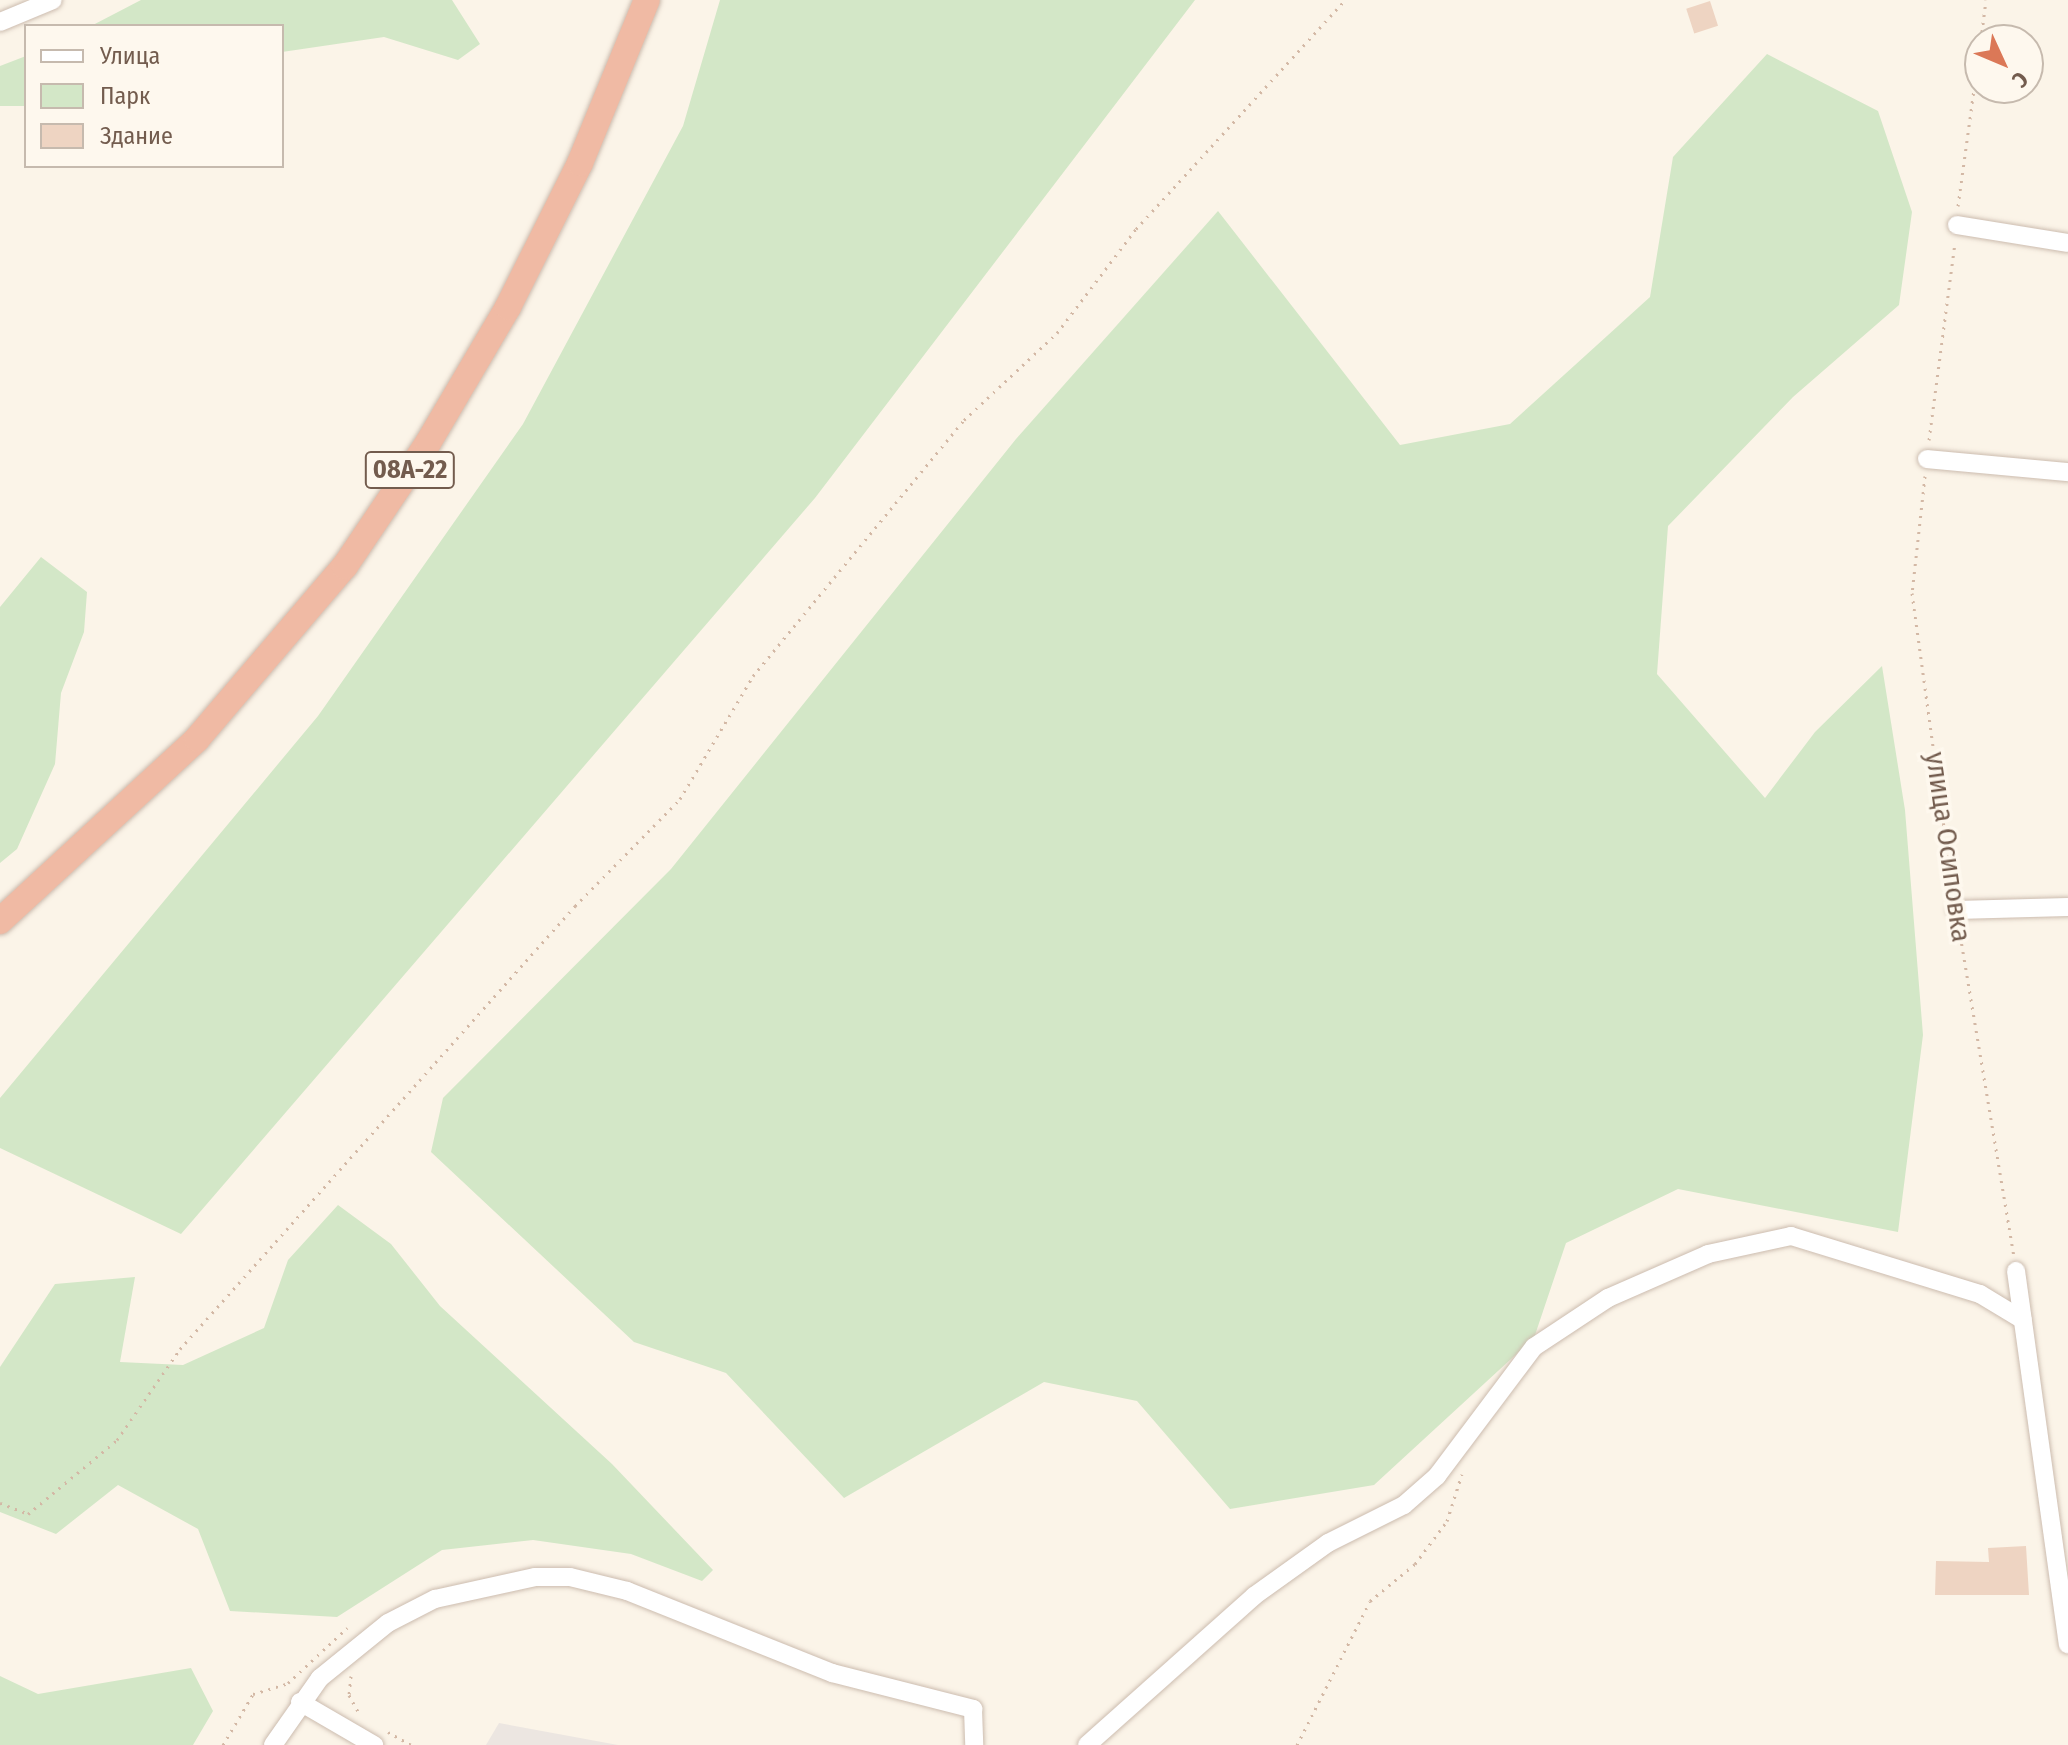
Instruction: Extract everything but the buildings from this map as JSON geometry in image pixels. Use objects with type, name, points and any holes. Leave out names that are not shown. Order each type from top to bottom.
[{"type":"highway","name":"08А-22","points":[[0,921],[63,865],[252,679],[386,507],[468,379],[533,258],[647,0]]},
{"type":"street","points":[[0,22],[53,0]]},
{"type":"street","points":[[1957,225],[2068,243]]},
{"type":"street","points":[[1927,459],[2068,472]]},
{"type":"street","points":[[1956,910],[2068,907]]},
{"type":"street","points":[[1087,1745],[1254,1596],[1328,1543],[1404,1505],[1460,1446],[1534,1347],[1608,1298],[1708,1254],[1791,1236],[1980,1294],[2023,1320]]},
{"type":"street","points":[[2016,1271],[2068,1644]]},
{"type":"street","points":[[273,1745],[300,1702],[354,1647],[435,1599],[489,1583],[570,1577],[687,1611],[832,1673],[973,1709],[974,1745]]},
{"type":"street","points":[[300,1702],[374,1745]]},
{"type":"path","points":[[0,1503],[28,1514],[117,1440],[180,1349],[575,906],[680,799],[753,676],[933,457],[1057,333],[1136,229],[1345,0]]},
{"type":"path","points":[[1983,24],[1986,0]]},
{"type":"path","name":"улица Осиповка","points":[[1973,104],[1912,593],[1956,910],[2016,1271]]},
{"type":"path","points":[[1297,1745],[1370,1601],[1415,1564],[1447,1521],[1463,1484],[1460,1446]]},
{"type":"path","points":[[223,1745],[253,1694],[288,1683],[347,1628]]},
{"type":"path","points":[[352,1673],[349,1695],[362,1717]]},
{"type":"path","points":[[374,1724],[411,1745]]},
{"type":"shaded area","points":[[499,1723],[618,1745],[486,1745]]},
{"type":"green space","points":[[141,0],[452,0],[480,44],[458,60],[384,37],[284,52],[284,24],[95,24]]},
{"type":"green space","points":[[720,0],[1195,0],[815,498],[181,1234],[0,1148],[0,1098],[318,716],[523,424],[683,126]]},
{"type":"green space","points":[[1767,54],[1878,111],[1912,212],[1899,305],[1793,397],[1668,526],[1657,674],[1765,798],[1815,732],[1882,666],[1905,810],[1923,1035],[1898,1232],[1678,1189],[1566,1243],[1534,1338],[1374,1485],[1230,1509],[1137,1401],[1044,1382],[844,1498],[726,1373],[634,1342],[431,1152],[443,1098],[671,869],[1016,439],[1218,211],[1400,445],[1510,424],[1650,297],[1673,157]]},
{"type":"green space","points":[[24,57],[24,106],[0,106],[0,66]]},
{"type":"green space","points":[[41,557],[87,592],[84,632],[61,693],[55,764],[17,849],[0,863],[0,607]]},
{"type":"green space","points":[[338,1205],[391,1244],[440,1306],[612,1464],[713,1570],[702,1581],[631,1554],[533,1540],[442,1550],[337,1617],[230,1611],[198,1529],[118,1485],[56,1534],[0,1512],[0,1367],[55,1284],[135,1277],[120,1362],[183,1365],[264,1328],[288,1260]]},
{"type":"green space","points":[[191,1668],[213,1711],[193,1745],[0,1745],[0,1676],[38,1694]]}]
